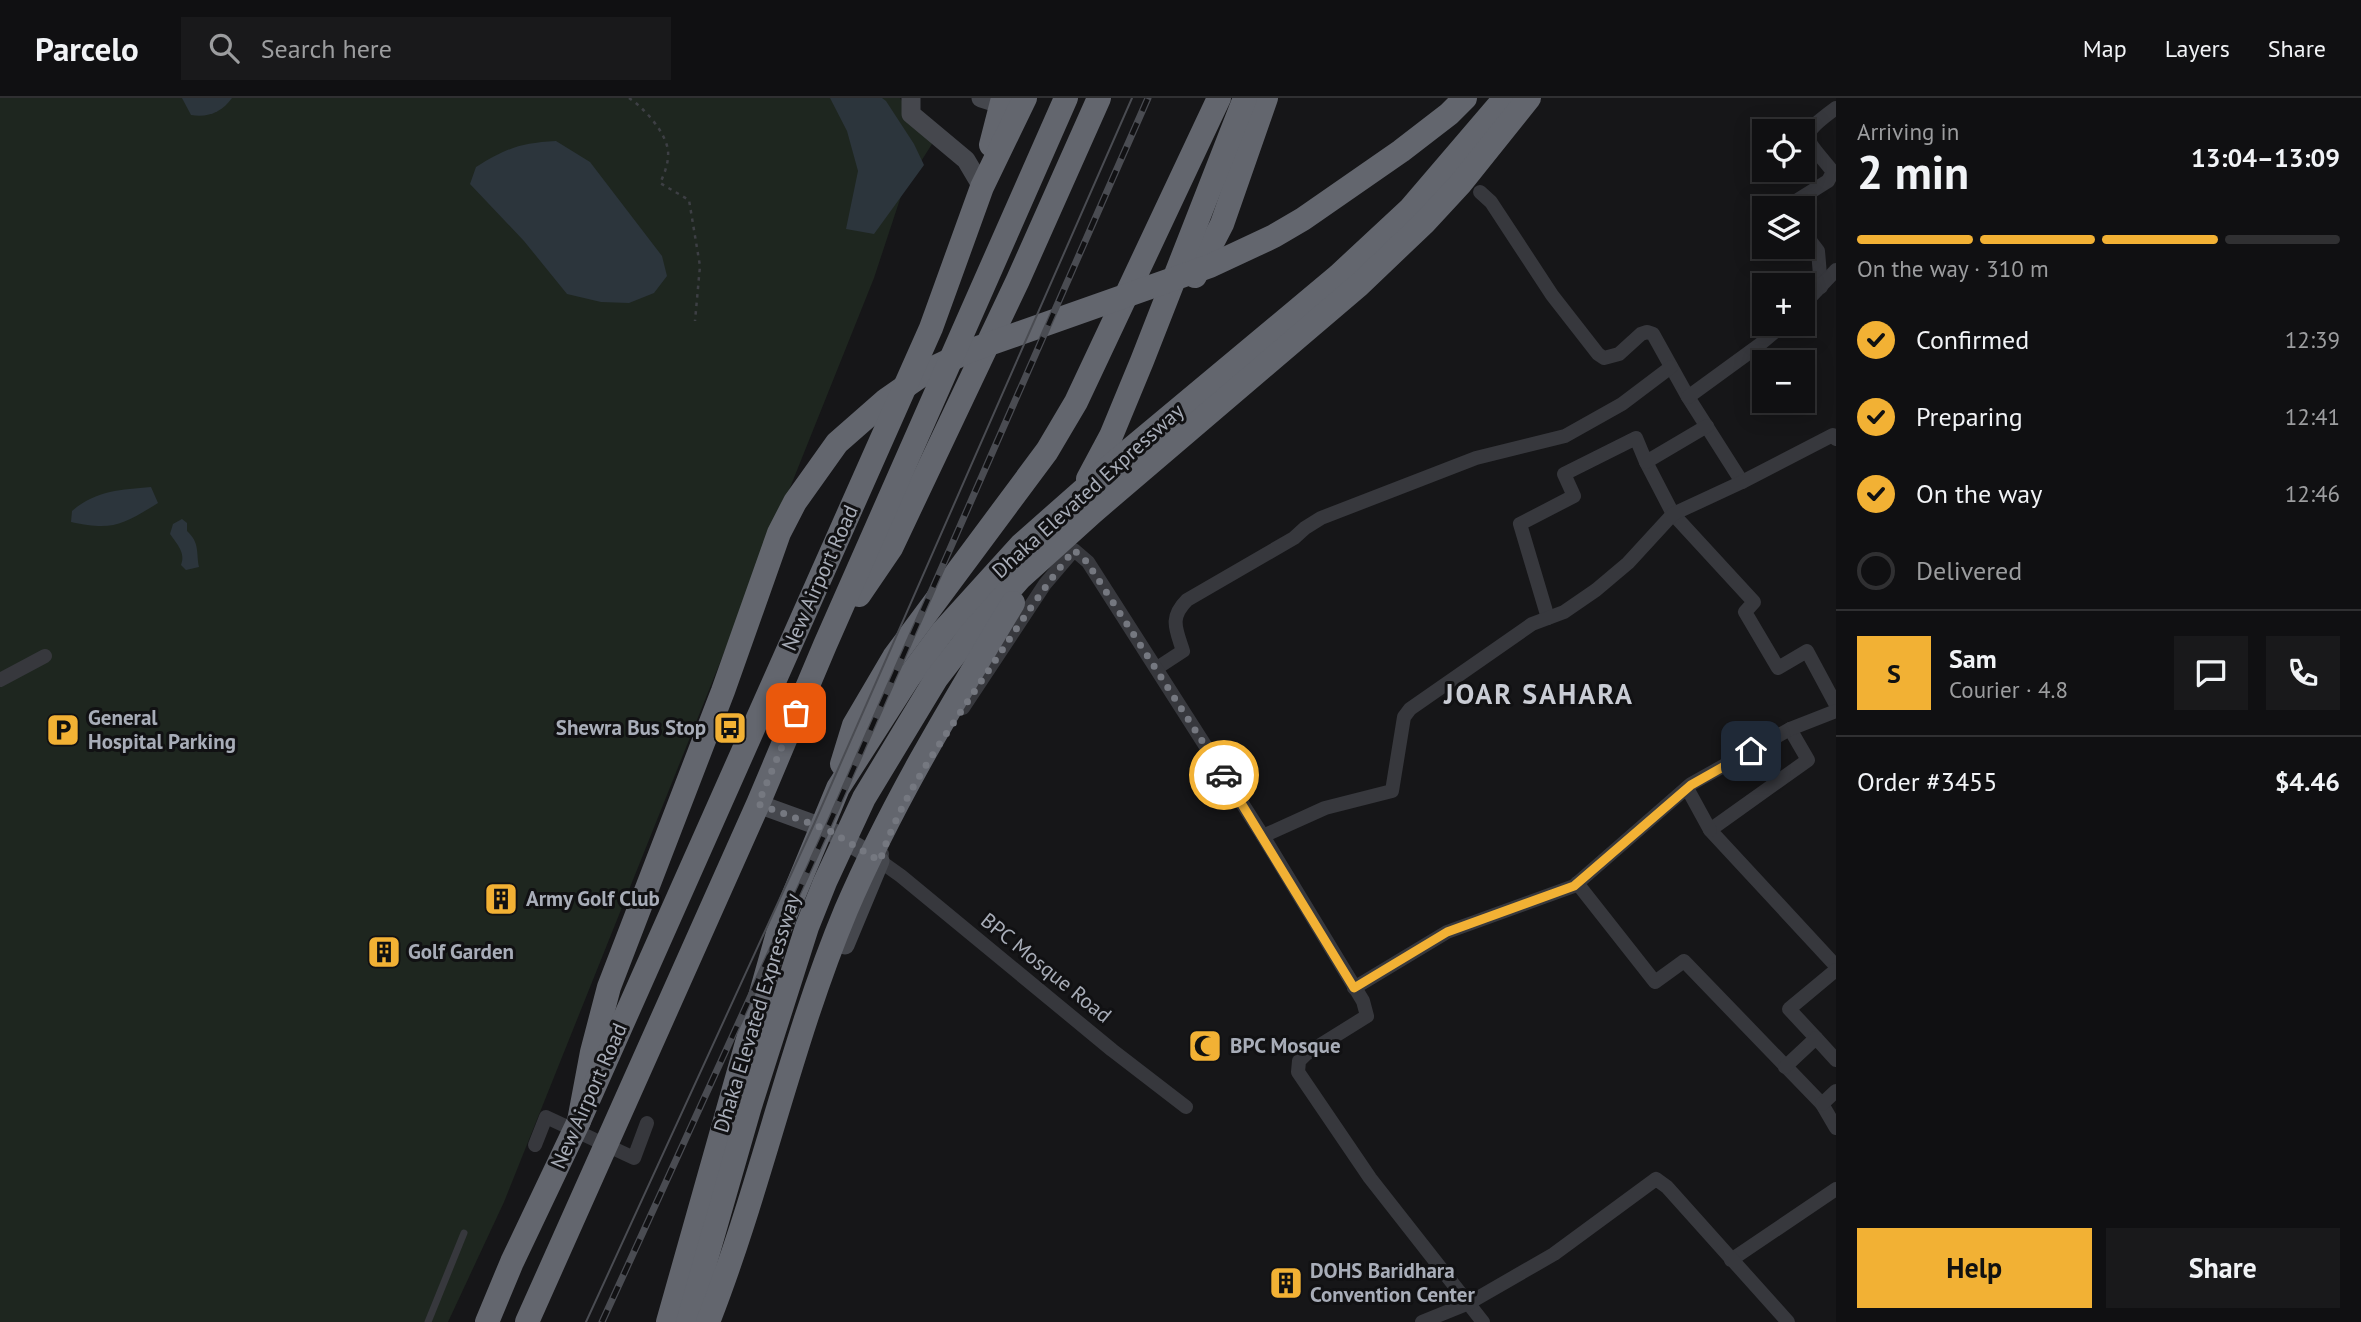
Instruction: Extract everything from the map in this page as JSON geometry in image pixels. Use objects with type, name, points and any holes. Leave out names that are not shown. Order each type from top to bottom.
[{"type":"highway","name":"New Airport Road","points":[[486,1322],[579,1121],[931,328],[982,187],[1024,98]]},
{"type":"highway","name":"New Airport Road","points":[[527,1322],[758,804],[825,645],[1066,98]]},
{"type":"highway","points":[[825,645],[891,548],[1018,280],[1099,98]]},
{"type":"highway","points":[[838,788],[843,758],[854,725],[894,657],[1039,462],[1076,402],[1219,98]]},
{"type":"highway","points":[[708,1322],[735,1249],[794,1060],[845,912],[931,742],[1093,470],[1142,361],[1245,98]]},
{"type":"highway","points":[[1142,361],[1182,299],[1222,224],[1266,98]]},
{"type":"highway","points":[[1254,134],[1271,98]]},
{"type":"highway","points":[[579,1121],[592,1052],[609,987],[735,659],[779,533],[795,502],[837,443],[886,400],[929,370],[969,351],[1242,253],[1341,194],[1449,114],[1465,98]]},
{"type":"highway","name":"Dhaka Elevated Expressway","points":[[668,1322],[778,933],[838,788],[909,677],[943,631],[1021,545],[1114,463],[1338,276],[1410,209],[1505,98]]},
{"type":"highway","name":"Dhaka Elevated Expressway","points":[[688,1322],[750,1105],[807,927],[864,797],[936,679],[1020,578],[1359,285],[1424,223],[1461,183],[1529,98]]},
{"type":"highway","points":[[982,187],[995,100]]},
{"type":"street","points":[[911,98],[911,114],[966,160],[982,187]]},
{"type":"street","points":[[1804,196],[1828,181],[1833,172],[1808,139],[1808,132],[1836,108]]},
{"type":"street","points":[[1480,192],[1491,202],[1552,295],[1598,354],[1604,358],[1614,356],[1647,332],[1653,334],[1688,397],[1742,482]]},
{"type":"street","points":[[1815,247],[1818,251],[1821,287]]},
{"type":"street","points":[[1815,293],[1836,270]]},
{"type":"street","points":[[1688,397],[1770,336]]},
{"type":"street","points":[[1157,668],[1183,651],[1175,620],[1178,609],[1187,600],[1294,538],[1321,518],[1476,458],[1565,436],[1622,404],[1671,366]]},
{"type":"street","points":[[1646,461],[1707,426]]},
{"type":"street","points":[[1263,836],[1325,808],[1392,790],[1404,717],[1410,709],[1532,624],[1575,606],[1597,590],[1628,563],[1673,514],[1833,435],[1836,439]]},
{"type":"street","points":[[1548,618],[1520,524],[1574,496],[1564,474],[1636,438],[1673,514],[1755,602],[1745,612],[1778,668],[1807,651],[1836,705]]},
{"type":"street","points":[[695,1322],[731,1222],[886,842],[936,750],[1045,584],[1074,550],[1087,562],[1157,668],[1363,1001],[1367,1016],[1306,1054],[1299,1062],[1298,1073],[1370,1178],[1483,1322]]},
{"type":"street","points":[[0,680],[45,656]]},
{"type":"street","points":[[1354,988],[1447,932],[1577,883],[1687,788],[1790,729],[1836,710]]},
{"type":"street","points":[[1710,830],[1808,760],[1790,729]]},
{"type":"street","points":[[1687,788],[1710,830],[1836,968],[1789,1009],[1836,1059]]},
{"type":"street","points":[[758,804],[828,830],[880,861]]},
{"type":"street","name":"BPC Mosque Road","points":[[880,861],[1186,1107]]},
{"type":"street","points":[[1577,883],[1655,982],[1684,961],[1822,1104],[1836,1128]]},
{"type":"street","points":[[1786,1067],[1816,1038]]},
{"type":"street","points":[[1822,1104],[1836,1091]]},
{"type":"street","points":[[535,1144],[546,1117],[634,1158],[647,1123]]},
{"type":"street","points":[[1422,1322],[1469,1303],[1554,1254],[1656,1179],[1667,1187],[1788,1322]]},
{"type":"street","points":[[1731,1260],[1836,1189]]},
{"type":"lane","points":[[428,1322],[464,1233]]},
{"type":"path","points":[[629,98],[638,103],[656,124],[668,149],[666,170],[660,183],[689,200],[700,266],[695,321]]},
{"type":"shaded area","name":"Army Golf Club","points":[[0,98],[900,98],[932,144],[903,190],[874,278],[504,1202],[448,1322],[0,1322]]},
{"type":"shaded area","points":[[182,98],[232,98],[214,113],[197,116],[191,115]]},
{"type":"shaded area","points":[[830,98],[882,98],[914,144],[924,165],[874,234],[846,229],[858,171],[847,131]]},
{"type":"shaded area","points":[[556,141],[590,162],[662,256],[667,276],[654,293],[629,303],[601,302],[567,294],[524,241],[470,184],[476,167],[497,155],[523,145]]},
{"type":"shaded area","points":[[151,487],[158,503],[126,521],[107,526],[71,522],[72,511],[90,499],[109,492]]},
{"type":"shaded area","points":[[182,519],[187,523],[187,531],[196,544],[199,567],[186,570],[181,565],[180,549],[170,534],[173,524]]},
{"type":"tram line","points":[[586,1322],[814,824],[1132,98]]},
{"type":"railway","points":[[602,1322],[827,829],[1148,98]]},
{"type":"way so far","points":[[796,713],[758,804],[828,830],[880,861],[886,842],[936,750],[1045,584],[1074,550],[1087,562],[1224,775]]},
{"type":"place","name":"Shewra Bus Stop","points":[[730,728]]},
{"type":"place","name":"General Hospital Parking","points":[[63,730]]},
{"type":"place","name":"Army Golf Club","points":[[501,899]]},
{"type":"place","name":"Golf Garden","points":[[384,952]]},
{"type":"place","name":"BPC Mosque","points":[[1205,1046]]},
{"type":"place","name":"DOHS Baridhara Convention Center","points":[[1286,1283]]},
{"type":"district","name":"JOAR SAHARA","points":[[1539,694]]},
{"type":"route","points":[[1224,775],[1354,988],[1447,932],[1574,886],[1691,785],[1751,751]]}]
